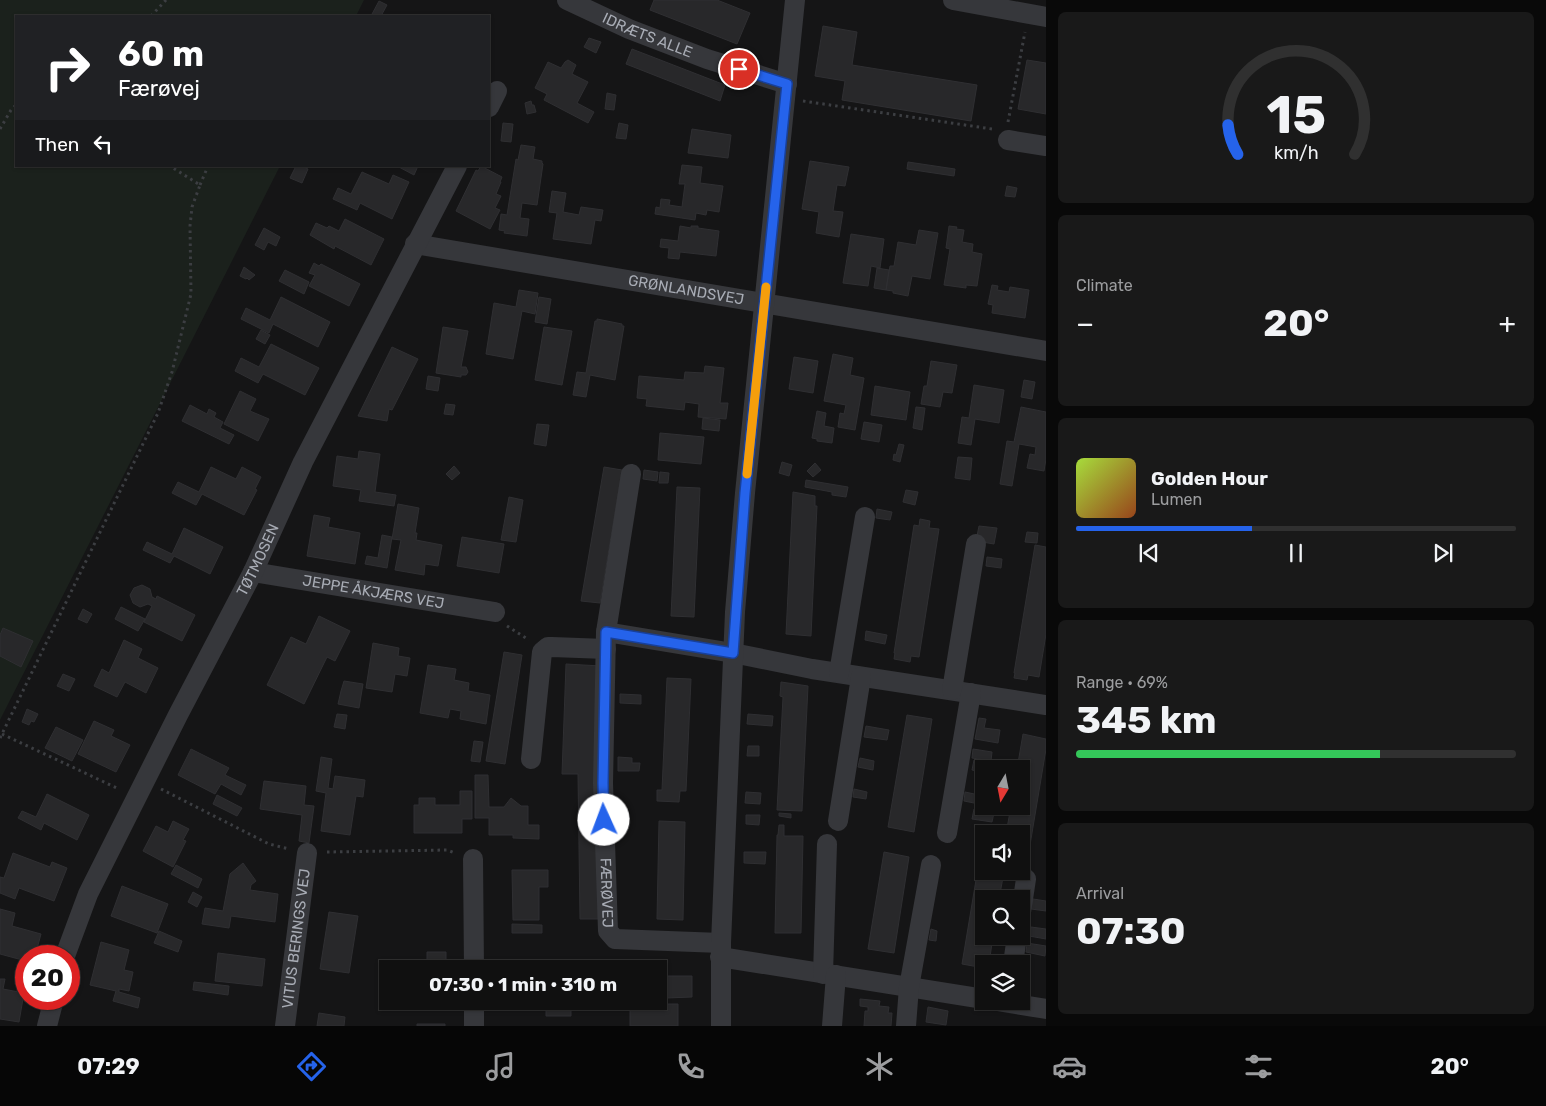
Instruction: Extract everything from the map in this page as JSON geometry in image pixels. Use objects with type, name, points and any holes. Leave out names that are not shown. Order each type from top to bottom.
[{"type":"street","name":"IDRÆTS ALLE","points":[[567,0],[629,29],[786,91]]},
{"type":"street","points":[[721,1026],[720,950],[733,653],[745,493],[795,0]]},
{"type":"street","points":[[953,0],[1037,16]]},
{"type":"street","points":[[1008,136],[1046,146]]},
{"type":"street","name":"TØTMOSEN","points":[[69,945],[88,894],[253,572],[303,462],[456,167]]},
{"type":"street","name":"GRØNLANDSVEJ","points":[[416,244],[1046,351]]},
{"type":"street","name":"FÆRØVEJ","points":[[631,474],[606,641],[603,783],[608,932],[615,939],[720,950],[829,974],[975,998]]},
{"type":"street","points":[[839,673],[865,517]]},
{"type":"street","points":[[947,833],[976,544]]},
{"type":"street","name":"JEPPE ÅKJÆRS VEJ","points":[[253,572],[495,612]]},
{"type":"street","points":[[531,759],[542,652],[552,647],[606,641],[733,653],[861,677],[1046,705]]},
{"type":"street","points":[[838,821],[861,677]]},
{"type":"street","points":[[827,844],[829,974],[832,1026]]},
{"type":"street","name":"VITUS BERINGS VEJ","points":[[285,1026],[307,853]]},
{"type":"street","points":[[473,859],[474,960]]},
{"type":"street","points":[[906,1026],[909,987],[931,865]]},
{"type":"street","points":[[1030,1006],[1046,1009]]},
{"type":"street","points":[[47,1026],[51,1010]]},
{"type":"street","points":[[474,1010],[474,1026]]},
{"type":"path","points":[[152,15],[166,0]]},
{"type":"path","points":[[786,91],[1008,136],[1037,16]]},
{"type":"path","points":[[0,129],[15,105]]},
{"type":"path","points":[[172,167],[200,185]]},
{"type":"path","points":[[137,797],[1,736],[158,413],[172,372],[191,294],[190,226],[192,207],[208,167]]},
{"type":"path","points":[[495,612],[497,627],[510,627],[545,649]]},
{"type":"shaded area","points":[[0,0],[364,0],[356,15],[15,15],[15,167],[279,167],[0,720]]},
{"type":"building","points":[[654,0],[717,0],[750,13],[737,44],[650,10]]},
{"type":"building","points":[[379,1],[387,5],[382,15],[372,15]]},
{"type":"building","points":[[823,26],[857,32],[852,65],[977,85],[971,121],[842,100],[845,81],[815,76]]},
{"type":"building","points":[[589,38],[601,42],[596,53],[584,47]]},
{"type":"building","points":[[632,49],[725,85],[720,101],[626,64]]},
{"type":"building","points":[[568,60],[576,65],[572,74],[588,82],[577,103],[594,112],[588,123],[544,100],[547,94],[535,88],[548,62],[561,68]]},
{"type":"building","points":[[1027,60],[1046,63],[1046,114],[1018,109]]},
{"type":"building","points":[[607,93],[616,95],[614,110],[605,109]]},
{"type":"building","points":[[531,101],[536,112],[527,114],[525,103]]},
{"type":"building","points":[[503,123],[513,124],[511,142],[501,141]]},
{"type":"building","points":[[619,123],[628,125],[626,139],[616,138]]},
{"type":"building","points":[[692,129],[731,135],[728,158],[688,153]]},
{"type":"building","points":[[521,145],[535,147],[533,159],[542,161],[543,164],[537,205],[522,203],[520,218],[529,219],[527,236],[504,233],[505,231],[499,230],[501,214],[507,215],[516,159],[518,160]]},
{"type":"building","points":[[810,161],[849,167],[845,186],[837,185],[833,211],[843,212],[839,237],[816,233],[819,212],[802,209]]},
{"type":"building","points":[[908,162],[955,169],[954,176],[907,169]]},
{"type":"building","points":[[682,165],[702,167],[700,183],[723,186],[719,212],[707,210],[706,215],[696,213],[695,220],[655,214],[656,207],[660,208],[661,199],[670,200],[669,205],[682,207],[685,184],[679,184]]},
{"type":"building","points":[[296,167],[308,169],[302,183],[290,178]]},
{"type":"building","points":[[399,167],[418,167],[414,175]]},
{"type":"building","points":[[480,167],[483,167],[502,177],[496,194],[501,196],[495,208],[500,210],[490,229],[456,211],[476,170],[478,171]]},
{"type":"building","points":[[362,172],[389,184],[393,175],[409,182],[392,219],[360,203],[357,210],[333,199],[338,188],[351,194]]},
{"type":"building","points":[[1007,186],[1017,188],[1015,197],[1005,196]]},
{"type":"building","points":[[552,191],[566,193],[563,212],[579,215],[581,207],[603,210],[601,221],[595,220],[591,244],[553,239],[557,213],[549,212]]},
{"type":"building","points":[[345,219],[384,239],[371,265],[335,246],[334,249],[310,235],[316,223],[339,231]]},
{"type":"building","points":[[680,226],[691,228],[691,226],[698,226],[698,228],[719,231],[716,256],[680,252],[679,259],[668,258],[669,248],[660,247],[661,239],[678,241]]},
{"type":"building","points":[[949,226],[964,230],[962,242],[973,244],[972,252],[982,254],[977,286],[966,285],[966,288],[944,285],[950,249],[946,248]]},
{"type":"building","points":[[264,228],[280,237],[276,246],[268,242],[264,250],[255,245]]},
{"type":"building","points":[[919,230],[938,233],[930,279],[912,276],[908,296],[886,290],[890,266],[894,266],[898,242],[916,245]]},
{"type":"building","points":[[851,234],[884,239],[880,268],[871,266],[868,286],[843,283]]},
{"type":"building","points":[[314,263],[319,266],[321,264],[360,284],[349,306],[309,286],[315,275],[309,273]]},
{"type":"building","points":[[244,267],[255,275],[249,280],[240,276]]},
{"type":"building","points":[[877,268],[889,270],[886,290],[874,288]]},
{"type":"building","points":[[285,270],[309,282],[304,294],[279,281]]},
{"type":"building","points":[[992,285],[998,286],[997,290],[1009,292],[1010,287],[1029,290],[1025,318],[992,313],[993,305],[988,304]]},
{"type":"building","points":[[519,290],[538,293],[535,314],[522,311],[513,359],[486,354],[494,303],[516,307]]},
{"type":"building","points":[[281,297],[330,322],[318,347],[273,324],[269,333],[241,319],[246,308],[270,320]]},
{"type":"building","points":[[539,297],[551,299],[547,324],[535,322]]},
{"type":"building","points":[[597,319],[624,326],[615,380],[590,375],[586,397],[573,395],[577,372],[586,373],[595,321]]},
{"type":"building","points":[[443,327],[468,331],[461,367],[466,367],[468,372],[466,375],[461,375],[461,377],[436,373]]},
{"type":"building","points":[[544,327],[572,331],[562,385],[535,380]]},
{"type":"building","points":[[261,330],[270,335],[265,344],[256,339]]},
{"type":"building","points":[[271,344],[319,368],[305,395],[263,374],[258,383],[235,371],[241,358],[259,367]]},
{"type":"building","points":[[392,347],[418,359],[392,410],[389,409],[387,421],[358,416]]},
{"type":"building","points":[[833,354],[853,358],[850,375],[864,378],[855,430],[838,427],[840,413],[844,414],[846,405],[824,401]]},
{"type":"building","points":[[794,357],[818,361],[813,393],[789,389]]},
{"type":"building","points":[[931,361],[957,365],[952,393],[943,392],[940,407],[921,404],[924,386],[927,386]]},
{"type":"building","points":[[705,366],[724,368],[720,403],[728,403],[726,419],[698,417],[699,404],[685,402],[684,410],[646,406],[647,399],[637,398],[639,376],[684,380],[685,372],[704,373]]},
{"type":"building","points":[[428,376],[440,378],[438,391],[426,389]]},
{"type":"building","points":[[1024,380],[1035,382],[1032,399],[1021,397]]},
{"type":"building","points":[[974,385],[1004,390],[999,423],[975,419],[971,445],[958,443],[962,417],[969,418]]},
{"type":"building","points":[[875,386],[910,392],[906,420],[871,415]]},
{"type":"building","points":[[240,391],[256,399],[250,411],[269,419],[258,441],[224,424]]},
{"type":"building","points":[[446,404],[455,405],[453,415],[444,414]]},
{"type":"building","points":[[190,405],[207,414],[209,409],[216,413],[214,417],[223,422],[220,428],[234,435],[229,444],[182,421]]},
{"type":"building","points":[[916,407],[925,408],[922,430],[913,428]]},
{"type":"building","points":[[1021,407],[1046,412],[1046,459],[1044,471],[1027,468],[1030,454],[1035,455],[1036,447],[1019,444],[1012,486],[1000,484],[1007,441],[1014,442]]},
{"type":"building","points":[[817,411],[826,413],[824,426],[834,428],[832,443],[817,441],[817,439],[812,438]]},
{"type":"building","points":[[703,418],[720,420],[719,431],[702,429]]},
{"type":"building","points":[[864,422],[882,425],[879,442],[861,439]]},
{"type":"building","points":[[537,424],[549,425],[546,446],[534,444]]},
{"type":"building","points":[[660,433],[704,437],[701,464],[658,460]]},
{"type":"building","points":[[899,444],[904,445],[900,462],[893,460]]},
{"type":"building","points":[[359,451],[380,454],[375,492],[396,495],[394,506],[359,501],[361,490],[333,486],[337,456],[358,459]]},
{"type":"building","points":[[958,457],[972,458],[970,480],[955,478]]},
{"type":"building","points":[[782,462],[792,465],[789,476],[779,473]]},
{"type":"building","points":[[815,463],[821,470],[813,477],[807,471]]},
{"type":"building","points":[[454,466],[460,473],[452,480],[446,474]]},
{"type":"building","points":[[211,467],[236,479],[242,467],[261,477],[255,489],[257,490],[244,515],[202,494],[196,505],[172,493],[178,482],[199,492]]},
{"type":"building","points":[[604,467],[622,470],[600,603],[581,601]]},
{"type":"building","points":[[644,470],[658,472],[657,481],[643,479]]},
{"type":"building","points":[[660,472],[669,473],[668,483],[659,483]]},
{"type":"building","points":[[806,480],[848,487],[846,497],[832,495],[832,492],[805,487]]},
{"type":"building","points":[[677,487],[700,488],[694,617],[671,616]]},
{"type":"building","points":[[906,490],[918,492],[915,505],[903,502]]},
{"type":"building","points":[[793,492],[815,496],[815,506],[817,506],[811,636],[786,634]]},
{"type":"building","points":[[509,497],[523,500],[516,542],[501,540]]},
{"type":"building","points":[[398,504],[419,508],[415,533],[417,533],[416,540],[442,545],[438,566],[425,564],[424,575],[395,570],[401,540],[392,539]]},
{"type":"building","points":[[877,509],[892,512],[890,520],[876,518]]},
{"type":"building","points":[[314,515],[330,518],[328,527],[360,533],[355,564],[307,556]]},
{"type":"building","points":[[920,519],[930,521],[929,528],[939,529],[919,657],[911,656],[910,662],[894,659],[894,653],[914,525],[919,526]]},
{"type":"building","points":[[979,526],[997,528],[994,544],[976,541]]},
{"type":"building","points":[[184,528],[223,547],[210,574],[174,556],[170,563],[143,550],[147,542],[172,554]]},
{"type":"building","points":[[1027,532],[1038,533],[1037,543],[1025,542]]},
{"type":"building","points":[[382,535],[392,537],[387,568],[365,564],[367,556],[378,558]]},
{"type":"building","points":[[462,537],[504,544],[499,573],[457,566]]},
{"type":"building","points":[[1035,545],[1046,547],[1046,634],[1039,677],[1028,675],[1027,680],[1014,678],[1014,673]]},
{"type":"building","points":[[987,557],[1002,559],[1001,568],[986,566]]},
{"type":"building","points":[[142,585],[150,589],[152,597],[156,599],[157,596],[195,615],[182,641],[144,622],[152,606],[148,604],[140,607],[133,603],[130,595],[134,588]]},
{"type":"building","points":[[121,607],[145,619],[138,631],[115,619]]},
{"type":"building","points":[[83,609],[92,614],[87,623],[78,619]]},
{"type":"building","points":[[319,616],[350,631],[335,661],[327,657],[304,704],[267,685],[291,637],[306,644]]},
{"type":"building","points":[[3,628],[33,641],[21,667],[0,656],[0,635]]},
{"type":"building","points":[[866,631],[887,635],[885,644],[865,640]]},
{"type":"building","points":[[124,640],[142,649],[138,658],[158,668],[146,693],[125,682],[117,697],[94,686],[102,669],[109,673]]},
{"type":"building","points":[[373,643],[399,648],[398,656],[410,658],[407,676],[395,674],[392,692],[366,688]]},
{"type":"building","points":[[504,652],[522,655],[505,764],[486,761]]},
{"type":"building","points":[[566,664],[601,666],[598,919],[580,919],[578,774],[562,774]]},
{"type":"building","points":[[428,665],[456,669],[454,680],[469,683],[468,691],[490,695],[486,724],[460,719],[461,711],[450,709],[448,718],[420,713]]},
{"type":"building","points":[[63,674],[75,679],[69,691],[57,686]]},
{"type":"building","points":[[667,678],[691,679],[686,791],[680,791],[679,802],[657,801],[657,790],[662,790]]},
{"type":"building","points":[[344,681],[363,684],[359,708],[338,704]]},
{"type":"building","points":[[781,682],[808,686],[802,811],[777,810],[783,697],[780,696]]},
{"type":"building","points":[[620,694],[641,695],[641,704],[620,703]]},
{"type":"building","points":[[27,709],[38,714],[34,722],[31,721],[29,725],[22,722]]},
{"type":"building","points":[[337,714],[347,715],[345,729],[334,727]]},
{"type":"building","points":[[748,714],[773,716],[772,726],[747,724]]},
{"type":"building","points":[[907,715],[932,719],[914,832],[888,827]]},
{"type":"building","points":[[979,718],[986,719],[984,728],[1000,730],[998,743],[975,739]]},
{"type":"building","points":[[94,721],[114,730],[111,736],[130,745],[116,772],[78,754]]},
{"type":"building","points":[[866,726],[889,730],[887,740],[864,737]]},
{"type":"building","points":[[56,727],[83,740],[72,761],[45,748]]},
{"type":"building","points":[[1023,734],[1046,739],[1030,845],[1030,825],[1008,825],[1009,815],[1030,815],[1030,760],[1019,760]]},
{"type":"building","points":[[474,741],[483,742],[480,762],[471,761]]},
{"type":"building","points":[[748,746],[759,746],[759,756],[747,756]]},
{"type":"building","points":[[191,749],[229,768],[225,775],[246,785],[241,795],[221,784],[215,794],[178,775]]},
{"type":"building","points":[[973,749],[992,752],[991,760],[972,758]]},
{"type":"building","points":[[321,757],[332,759],[328,788],[333,789],[335,776],[365,780],[363,797],[356,796],[350,835],[321,831],[326,793],[316,791]]},
{"type":"building","points":[[618,757],[632,758],[632,763],[640,763],[639,771],[618,771]]},
{"type":"building","points":[[860,758],[874,761],[873,770],[858,767]]},
{"type":"building","points":[[974,760],[975,760],[975,771],[972,770]]},
{"type":"building","points":[[475,775],[488,775],[489,807],[504,807],[511,798],[521,806],[528,806],[528,825],[539,825],[539,839],[513,838],[513,835],[489,835],[489,818],[475,818]]},
{"type":"building","points":[[264,781],[306,786],[304,805],[314,806],[309,843],[299,841],[302,815],[260,809]]},
{"type":"building","points":[[854,789],[867,792],[866,799],[853,797]]},
{"type":"building","points":[[460,791],[472,791],[472,819],[462,819],[462,833],[414,833],[414,805],[419,805],[419,798],[435,798],[435,805],[460,805]]},
{"type":"building","points":[[746,792],[761,793],[760,804],[745,803]]},
{"type":"building","points":[[965,792],[975,794],[975,803],[964,801]]},
{"type":"building","points":[[47,794],[89,815],[77,840],[44,823],[41,830],[18,818],[22,811],[36,817]]},
{"type":"building","points":[[217,795],[242,808],[237,816],[213,804]]},
{"type":"building","points":[[974,809],[975,815],[994,815],[992,822],[972,819]]},
{"type":"building","points":[[779,813],[791,814],[791,818],[779,816]]},
{"type":"building","points":[[746,815],[760,815],[759,825],[746,824]]},
{"type":"building","points":[[173,821],[189,829],[183,840],[186,841],[173,867],[143,851],[156,826],[168,832]]},
{"type":"building","points":[[659,821],[685,822],[683,920],[657,919]]},
{"type":"building","points":[[779,825],[784,825],[784,836],[803,836],[801,933],[775,933],[777,835]]},
{"type":"building","points":[[744,852],[766,852],[765,864],[744,863]]},
{"type":"building","points":[[884,852],[909,857],[894,953],[868,949]]},
{"type":"building","points":[[13,853],[50,867],[52,862],[67,868],[54,901],[19,888],[15,899],[0,893],[0,877],[4,878]]},
{"type":"building","points":[[243,863],[256,881],[251,885],[250,890],[278,894],[275,922],[231,916],[229,928],[202,924],[205,908],[223,911],[230,874]]},
{"type":"building","points":[[176,865],[202,879],[198,888],[171,874]]},
{"type":"building","points":[[512,870],[548,870],[548,887],[539,887],[539,920],[513,920]]},
{"type":"building","points":[[976,880],[1003,880],[1001,890],[975,890],[975,945],[992,945],[990,955],[975,955],[975,966],[962,964]]},
{"type":"building","points":[[122,886],[168,904],[157,933],[111,916]]},
{"type":"building","points":[[193,892],[202,897],[197,907],[188,902]]},
{"type":"building","points":[[1033,899],[1046,901],[1046,911],[1031,909]]},
{"type":"building","points":[[0,909],[15,913],[12,926],[41,934],[38,945],[15,945],[15,958],[0,954]]},
{"type":"building","points":[[329,912],[358,916],[349,973],[320,969]]},
{"type":"building","points":[[512,924],[542,925],[542,933],[512,933]]},
{"type":"building","points":[[1031,927],[1046,929],[1046,939],[1030,936]]},
{"type":"building","points":[[931,929],[937,931],[936,941],[929,940]]},
{"type":"building","points":[[159,931],[182,941],[178,952],[154,943]]},
{"type":"building","points":[[101,942],[129,950],[124,970],[133,972],[129,991],[119,989],[119,992],[140,998],[138,1008],[113,1001],[116,991],[90,985]]},
{"type":"building","points":[[1030,943],[1046,946],[1045,956],[1026,952],[1027,945]]},
{"type":"building","points":[[427,952],[446,952],[446,960],[427,960]]},
{"type":"building","points":[[218,953],[265,959],[262,986],[215,981]]},
{"type":"building","points":[[667,976],[692,976],[692,997],[667,998]]},
{"type":"building","points":[[0,979],[5,979],[3,989],[15,991],[15,1010],[21,1010],[19,1022],[0,1019]]},
{"type":"building","points":[[194,982],[229,986],[228,995],[193,990]]},
{"type":"building","points":[[860,999],[880,1001],[879,1006],[889,1007],[888,1013],[892,1013],[891,1026],[864,1026],[865,1011],[868,1011],[868,1007],[860,1006]]},
{"type":"building","points":[[667,1004],[678,1004],[678,1026],[630,1026],[630,1010],[667,1010]]},
{"type":"building","points":[[928,1007],[948,1011],[946,1025],[926,1022]]},
{"type":"building","points":[[546,1010],[571,1010],[571,1016],[546,1016]]},
{"type":"building","points":[[319,1013],[345,1017],[344,1026],[317,1026]]},
{"type":"building","points":[[417,1024],[445,1024],[445,1026],[417,1026]]},
{"type":"slow traffic","points":[[747,474],[766,287]]},
{"type":"route","points":[[604,820],[606,632],[733,653],[745,493],[787,84],[739,69]]}]
